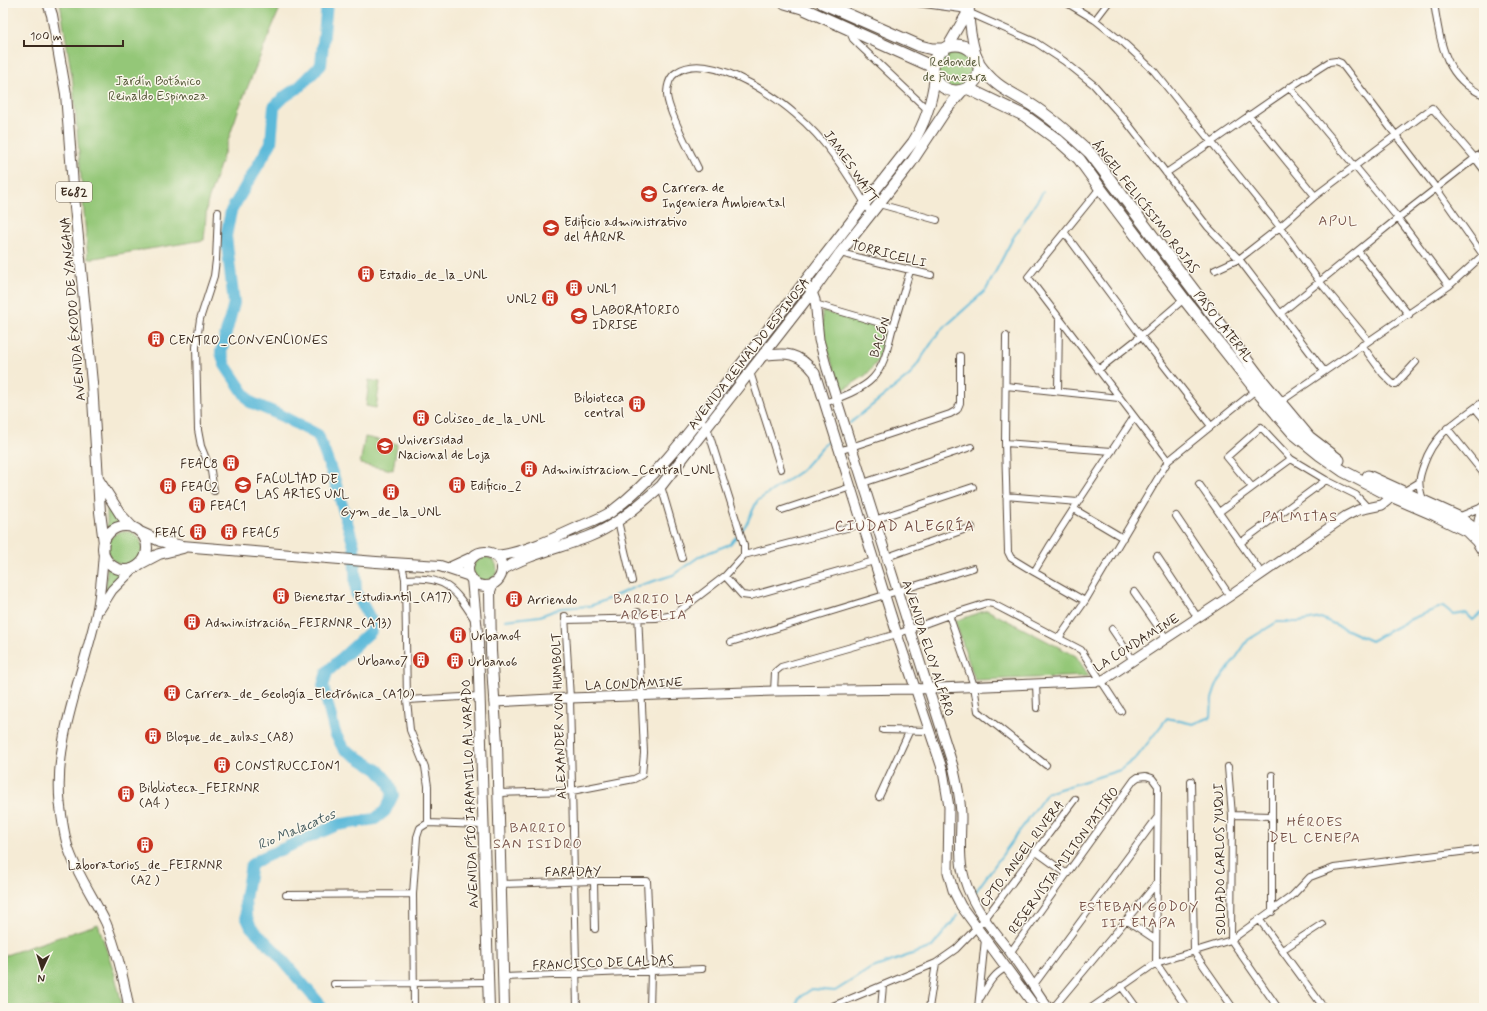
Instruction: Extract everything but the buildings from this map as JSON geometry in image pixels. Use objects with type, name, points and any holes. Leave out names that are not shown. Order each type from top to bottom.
[{"type":"highway","points":[[785,3],[802,8],[848,28],[934,72]]},
{"type":"highway","points":[[829,4],[920,46],[932,49],[946,48]]},
{"type":"highway","points":[[953,45],[963,46],[973,53],[978,60],[978,74],[972,84],[965,89],[956,91],[943,87],[934,72],[934,60],[938,53],[953,45]]},
{"type":"highway","name":"ÁNGEL FELICÍSIMO ROJAS","points":[[978,60],[990,78],[1004,90],[1030,104],[1064,128],[1090,153],[1264,384],[1310,437],[1337,459],[1363,474],[1397,492],[1423,500],[1458,517],[1480,532]]},
{"type":"highway","name":"PASO LATERAL","points":[[965,89],[1025,116],[1059,141],[1079,159],[1184,299],[1256,390],[1293,433],[1320,456],[1343,471],[1397,492],[1435,515],[1467,531],[1477,541],[1484,552]]},
{"type":"main road","name":"AVENIDA ÉXODO DE YANGANA","points":[[48,3],[52,15],[66,94],[73,186],[92,383],[97,478],[104,545]]},
{"type":"main road","name":"AVENIDA REINALDO ESPINOSA","points":[[502,570],[529,558],[598,533],[618,521],[661,486],[911,163],[919,133],[928,110],[934,72]]},
{"type":"main road","name":"AVENIDA REINALDO ESPINOSA","points":[[496,556],[555,538],[610,513],[652,475],[700,418],[865,203],[965,89]]},
{"type":"main road","name":"E682","points":[[97,478],[121,515],[146,540],[147,547],[145,557],[136,566],[125,569],[113,566],[107,559],[104,545]]},
{"type":"main road","points":[[104,545],[107,537],[114,530],[123,526],[166,542],[194,548],[440,566],[471,578],[482,585],[493,583],[499,579],[502,570],[500,562],[496,556],[483,552],[448,568]]},
{"type":"main road","points":[[136,566],[159,554],[194,548]]},
{"type":"main road","points":[[471,578],[468,568],[473,557]]},
{"type":"main road","name":"AVENIDA PÍO JARAMILLO ALVARADO","points":[[471,578],[477,624],[480,696],[482,825],[489,1008]]},
{"type":"main road","points":[[493,583],[490,591],[491,651],[497,743],[498,840],[504,1008]]},
{"type":"main road","points":[[478,651],[491,651]]},
{"type":"main road","points":[[481,743],[497,743]]},
{"type":"main road","points":[[483,840],[498,840]]},
{"type":"main road","points":[[486,935],[501,934]]},
{"type":"street","points":[[917,3],[961,9],[969,7]]},
{"type":"street","points":[[1067,3],[1095,20],[1125,44],[1154,71],[1280,227],[1319,281],[1368,340]]},
{"type":"street","points":[[1095,20],[1108,3]]},
{"type":"street","points":[[1434,3],[1444,54],[1455,73],[1467,86],[1484,95]]},
{"type":"street","points":[[946,48],[969,7]]},
{"type":"street","points":[[969,7],[972,36],[978,60]]},
{"type":"street","points":[[969,7],[974,15],[1035,42],[1064,61],[1094,86],[1126,120],[1208,227],[1239,259],[1324,371]]},
{"type":"street","points":[[848,28],[854,41],[928,110]]},
{"type":"street","points":[[1166,173],[1289,87],[1329,62],[1339,62],[1436,188],[1484,254],[1449,286],[1409,315],[1368,340],[1280,402]]},
{"type":"street","name":"JAMES WATT","points":[[698,168],[671,111],[667,98],[668,85],[670,78],[681,69],[688,67],[708,66],[734,75],[769,95],[794,112],[830,149],[871,214]]},
{"type":"street","points":[[1289,87],[1398,218],[1449,286]]},
{"type":"street","points":[[1215,270],[1239,259],[1280,227],[1315,196],[1432,108],[1484,170]]},
{"type":"street","points":[[1249,115],[1315,196]]},
{"type":"street","points":[[1281,314],[1319,281],[1484,151]]},
{"type":"street","points":[[1100,188],[1028,277],[1168,461]]},
{"type":"street","name":"JAMES WATT","points":[[879,204],[937,220]]},
{"type":"street","points":[[214,491],[211,472],[201,446],[198,430],[196,347],[200,319],[214,276],[218,212]]},
{"type":"street","points":[[1065,233],[1141,336],[1211,426]]},
{"type":"street","points":[[1358,251],[1409,315]]},
{"type":"street","name":"TORRICELLI","points":[[840,253],[931,276]]},
{"type":"street","name":"BACÓN","points":[[824,403],[836,399],[873,379],[882,364],[910,271]]},
{"type":"street","name":"AVENIDA ELOY ALFARO","points":[[804,282],[812,292],[815,304],[819,340],[836,399],[953,766],[959,789],[961,817],[960,855],[962,868],[971,897],[984,920],[1010,953],[1048,1008]]},
{"type":"street","points":[[1098,370],[1184,299]]},
{"type":"street","points":[[815,304],[894,327]]},
{"type":"street","points":[[1058,391],[1059,318]]},
{"type":"street","points":[[1006,336],[1005,442],[1009,555],[1011,558],[1034,572],[1085,601]]},
{"type":"street","points":[[1362,345],[1382,374],[1393,384],[1396,384],[1416,362]]},
{"type":"street","name":"AVENIDA ELOY ALFARO","points":[[762,356],[778,353],[798,357],[806,362],[814,373],[897,634],[943,771],[947,788],[949,817],[948,872],[953,890],[961,906],[1006,968],[1029,1003],[1036,1008]]},
{"type":"street","points":[[839,451],[950,414],[957,410],[960,403],[960,356]]},
{"type":"street","points":[[750,372],[781,469]]},
{"type":"street","points":[[1006,386],[1119,398]]},
{"type":"street","points":[[1059,638],[1085,601],[1168,461],[1256,390]]},
{"type":"street","points":[[1423,500],[1418,483],[1428,452],[1447,428],[1484,401]]},
{"type":"street","points":[[1475,408],[1484,419]]},
{"type":"street","points":[[1034,572],[1134,417]]},
{"type":"street","points":[[700,418],[707,428],[744,545],[744,555]]},
{"type":"street","points":[[1252,487],[1227,457],[1261,428],[1291,459],[1326,480],[1356,495],[1368,508]]},
{"type":"street","points":[[1447,428],[1484,474]]},
{"type":"street","points":[[1005,442],[1112,452]]},
{"type":"street","points":[[863,482],[971,447]]},
{"type":"street","points":[[1219,512],[1291,459]]},
{"type":"street","points":[[1240,543],[1326,480]]},
{"type":"street","points":[[1397,492],[1418,483]]},
{"type":"street","points":[[1199,484],[1262,574]]},
{"type":"street","points":[[661,486],[682,558]]},
{"type":"street","points":[[782,510],[851,487]]},
{"type":"street","points":[[498,793],[572,791],[639,778],[643,772],[644,752],[639,615],[656,618],[674,615],[725,576],[744,555],[862,524],[973,487]]},
{"type":"street","name":"LA CONDAMINE","points":[[494,702],[774,691],[915,689],[1102,682],[1346,516],[1353,512],[1379,506],[1397,492]]},
{"type":"street","points":[[1006,496],[1078,502]]},
{"type":"street","points":[[1458,517],[1482,507],[1480,532]]},
{"type":"street","points":[[1074,509],[1123,538]]},
{"type":"street","points":[[1176,516],[1230,596]]},
{"type":"street","points":[[618,521],[632,581]]},
{"type":"street","points":[[887,557],[972,527]]},
{"type":"street","name":"E682","points":[[104,545],[101,587],[96,616],[67,722],[63,745],[59,774],[60,802],[70,853],[106,924],[122,972],[129,1008]]},
{"type":"street","points":[[1157,556],[1198,618]]},
{"type":"street","points":[[725,576],[742,595],[750,596],[874,561]]},
{"type":"street","points":[[402,564],[405,578],[407,700],[410,730],[425,766],[428,786],[428,823]]},
{"type":"street","name":"E682","points":[[96,616],[112,590],[136,566]]},
{"type":"street","points":[[731,642],[973,568]]},
{"type":"street","points":[[405,578],[428,579],[448,586],[454,590],[477,624]]},
{"type":"street","points":[[1134,592],[1166,638]]},
{"type":"street","points":[[774,691],[775,672],[781,667],[897,634],[949,615],[985,603],[990,603],[1081,650],[1121,711]]},
{"type":"street","name":"ALEXANDER VON HUMBOLT","points":[[577,1008],[570,698],[565,618],[639,615]]},
{"type":"street","points":[[949,615],[974,686],[978,711],[1046,765]]},
{"type":"street","points":[[1112,629],[1133,660]]},
{"type":"street","points":[[1036,684],[1037,708]]},
{"type":"street","points":[[407,700],[480,696]]},
{"type":"street","points":[[883,730],[929,730]]},
{"type":"street","points":[[879,797],[910,730]]},
{"type":"street","name":"SOLDADO CARLOS YUQUI","points":[[1228,767],[1232,815],[1231,940],[1278,1008]]},
{"type":"street","points":[[1272,775],[1272,912]]},
{"type":"street","name":"RESERVISTA MILTON PATIÑO","points":[[1010,953],[1134,780],[1138,777],[1146,776],[1156,781],[1158,789],[1156,819]]},
{"type":"street","points":[[1191,781],[1194,952],[1233,1008]]},
{"type":"street","name":"CPTO. ANGEL RIVERA","points":[[831,1007],[936,964],[956,949],[977,929],[1075,799]]},
{"type":"street","points":[[1232,815],[1272,816]]},
{"type":"street","points":[[949,817],[961,817]]},
{"type":"street","points":[[1156,819],[1156,963],[1187,1008]]},
{"type":"street","points":[[1033,986],[1156,819]]},
{"type":"street","points":[[414,1008],[413,894],[416,837],[420,828],[428,823],[482,825]]},
{"type":"street","points":[[1093,1007],[1156,963],[1231,940],[1259,919],[1272,912],[1292,896],[1306,880],[1325,871],[1334,868],[1484,849]]},
{"type":"street","points":[[1035,851],[1067,874]]},
{"type":"street","name":"FARADAY","points":[[500,884],[574,881],[647,881],[651,972]]},
{"type":"street","points":[[594,881],[595,929]]},
{"type":"street","points":[[1053,1008],[1157,883]]},
{"type":"street","points":[[286,895],[413,894]]},
{"type":"street","points":[[1259,919],[1324,1008]]},
{"type":"street","points":[[1126,920],[1156,940]]},
{"type":"street","points":[[1282,950],[1322,924]]},
{"type":"street","points":[[978,1008],[985,939]]},
{"type":"street","points":[[929,1008],[936,964]]},
{"type":"street","points":[[979,1000],[993,977],[1000,970],[1006,968]]},
{"type":"street","name":"FRANCISCO DE CALDAS","points":[[504,977],[702,969]]},
{"type":"street","points":[[650,1008],[651,972]]},
{"type":"street","points":[[334,984],[488,982]]},
{"type":"street","points":[[881,1008],[883,986]]},
{"type":"street","points":[[1121,986],[1137,1008]]},
{"type":"green space","name":"Jardín Botánico Reinaldo Espinoza","points":[[60,3],[282,3],[239,108],[207,204],[204,240],[88,259],[73,83]]},
{"type":"green space","name":"Redondel de Punzara","points":[[955,48],[963,50],[969,54],[973,60],[975,68],[973,76],[969,82],[963,86],[955,88],[947,86],[941,82],[937,76],[935,68],[937,60],[941,54],[947,50]]},
{"type":"green space","points":[[822,311],[886,330],[877,362],[866,375],[843,390],[840,389],[823,335]]},
{"type":"green space","points":[[369,380],[380,382],[376,408],[366,406]]},
{"type":"green space","points":[[365,437],[397,444],[393,470],[360,464]]},
{"type":"green space","points":[[107,502],[120,522],[107,530]]},
{"type":"green space","points":[[128,531],[135,533],[140,538],[142,548],[140,558],[135,563],[122,565],[115,563],[110,558],[108,545],[110,538],[115,533]]},
{"type":"green space","points":[[485,557],[490,558],[496,564],[496,574],[490,580],[485,581],[480,580],[474,574],[473,569],[474,564],[480,558]]},
{"type":"green space","points":[[107,566],[112,570],[122,573],[104,596],[106,586]]},
{"type":"green space","points":[[987,610],[1076,656],[1089,676],[975,680],[955,621]]},
{"type":"green space","points":[[98,924],[114,972],[123,1008],[3,1008],[3,956]]},
{"type":"waterway","name":"Rio Malacatos","points":[[323,1008],[275,951],[251,927],[246,916],[245,899],[251,865],[262,858],[337,825],[375,819],[385,811],[393,795],[389,783],[378,770],[343,748],[335,733],[323,686],[327,672],[371,631],[373,624],[356,593],[354,546],[334,478],[318,435],[278,414],[250,402],[225,365],[221,352],[234,303],[226,236],[231,211],[271,143],[274,107],[284,97],[299,87],[321,65],[327,3]]},
{"type":"waterway","points":[[850,423],[910,375],[939,332],[986,290],[1013,238],[1043,192]]},
{"type":"waterway","points":[[742,530],[747,523],[757,501],[801,471],[832,438]]},
{"type":"waterway","points":[[505,620],[540,616],[561,608],[590,606],[635,587],[673,575],[700,556],[730,544],[736,537]]},
{"type":"waterway","points":[[974,894],[1047,793],[1120,770],[1137,757],[1167,718],[1193,724],[1211,717],[1212,699],[1217,684],[1248,640],[1277,622],[1299,622],[1321,618],[1371,641],[1411,619],[1443,606],[1454,615],[1466,613],[1473,620],[1480,614],[1484,613]]},
{"type":"waterway","points":[[794,1008],[800,997],[812,989],[835,991],[870,969],[932,947],[958,915]]},
{"type":"place","name":"Carrera de Ingeniera Ambiental","points":[[649,194]]},
{"type":"place","name":"Edificio administrativo del AARNR","points":[[551,228]]},
{"type":"place","name":"Estadio_de_la_UNL","points":[[366,274]]},
{"type":"place","name":"UNL1","points":[[574,288]]},
{"type":"place","name":"UNL2","points":[[550,298]]},
{"type":"place","name":"LABORATORIO IDRISE","points":[[579,316]]},
{"type":"place","name":"CENTRO_CONVENCIONES","points":[[156,339]]},
{"type":"place","name":"Bibioteca central","points":[[637,404]]},
{"type":"place","name":"Coliseo_de_la_UNL","points":[[421,418]]},
{"type":"place","name":"Universidad Nacional de Loja","points":[[385,446]]},
{"type":"place","name":"FEAC8","points":[[231,463]]},
{"type":"place","name":"Administracion_Central_UNL","points":[[529,469]]},
{"type":"place","name":"FACULTAD DE LAS ARTES UNL","points":[[243,485]]},
{"type":"place","name":"Edificio_2","points":[[457,485]]},
{"type":"place","name":"FEAC2","points":[[168,486]]},
{"type":"place","name":"Gym_de_la_UNL","points":[[391,492]]},
{"type":"place","name":"FEAC1","points":[[197,505]]},
{"type":"place","name":"FEAC","points":[[198,532]]},
{"type":"place","name":"FEAC5","points":[[229,532]]},
{"type":"place","name":"Bienestar_Estudiantil_(A17)","points":[[281,596]]},
{"type":"place","name":"Arriendo","points":[[514,599]]},
{"type":"place","name":"Administración_FEIRNNR_(A13)","points":[[192,622]]},
{"type":"place","name":"Urbano4","points":[[458,635]]},
{"type":"place","name":"Urbano7","points":[[421,660]]},
{"type":"place","name":"Urbano6","points":[[455,661]]},
{"type":"place","name":"Carrera_de_Geología_Electrónica_(A10)","points":[[172,693]]},
{"type":"place","name":"Bloque_de_aulas_(A8)","points":[[153,736]]},
{"type":"place","name":"CONSTRUCCION1","points":[[222,765]]},
{"type":"place","name":"Biblioteca_FEIRNNR (A4 )","points":[[126,794]]},
{"type":"place","name":"Laboratorios_de_FEIRNNR (A2 )","points":[[145,845]]},
{"type":"district","name":"APUL","points":[[1338,220]]},
{"type":"district","name":"PALMITAS","points":[[1300,516]]},
{"type":"district","name":"CIUDAD ALEGRÍA","points":[[905,526]]},
{"type":"district","name":"BARRIO LA ARGELIA","points":[[654,606]]},
{"type":"district","name":"HÉROES DEL CENEPA","points":[[1315,830]]},
{"type":"district","name":"BARRIO SAN ISIDRO","points":[[538,836]]},
{"type":"district","name":"ESTEBAN GODOY III ETAPA","points":[[1139,914]]}]
